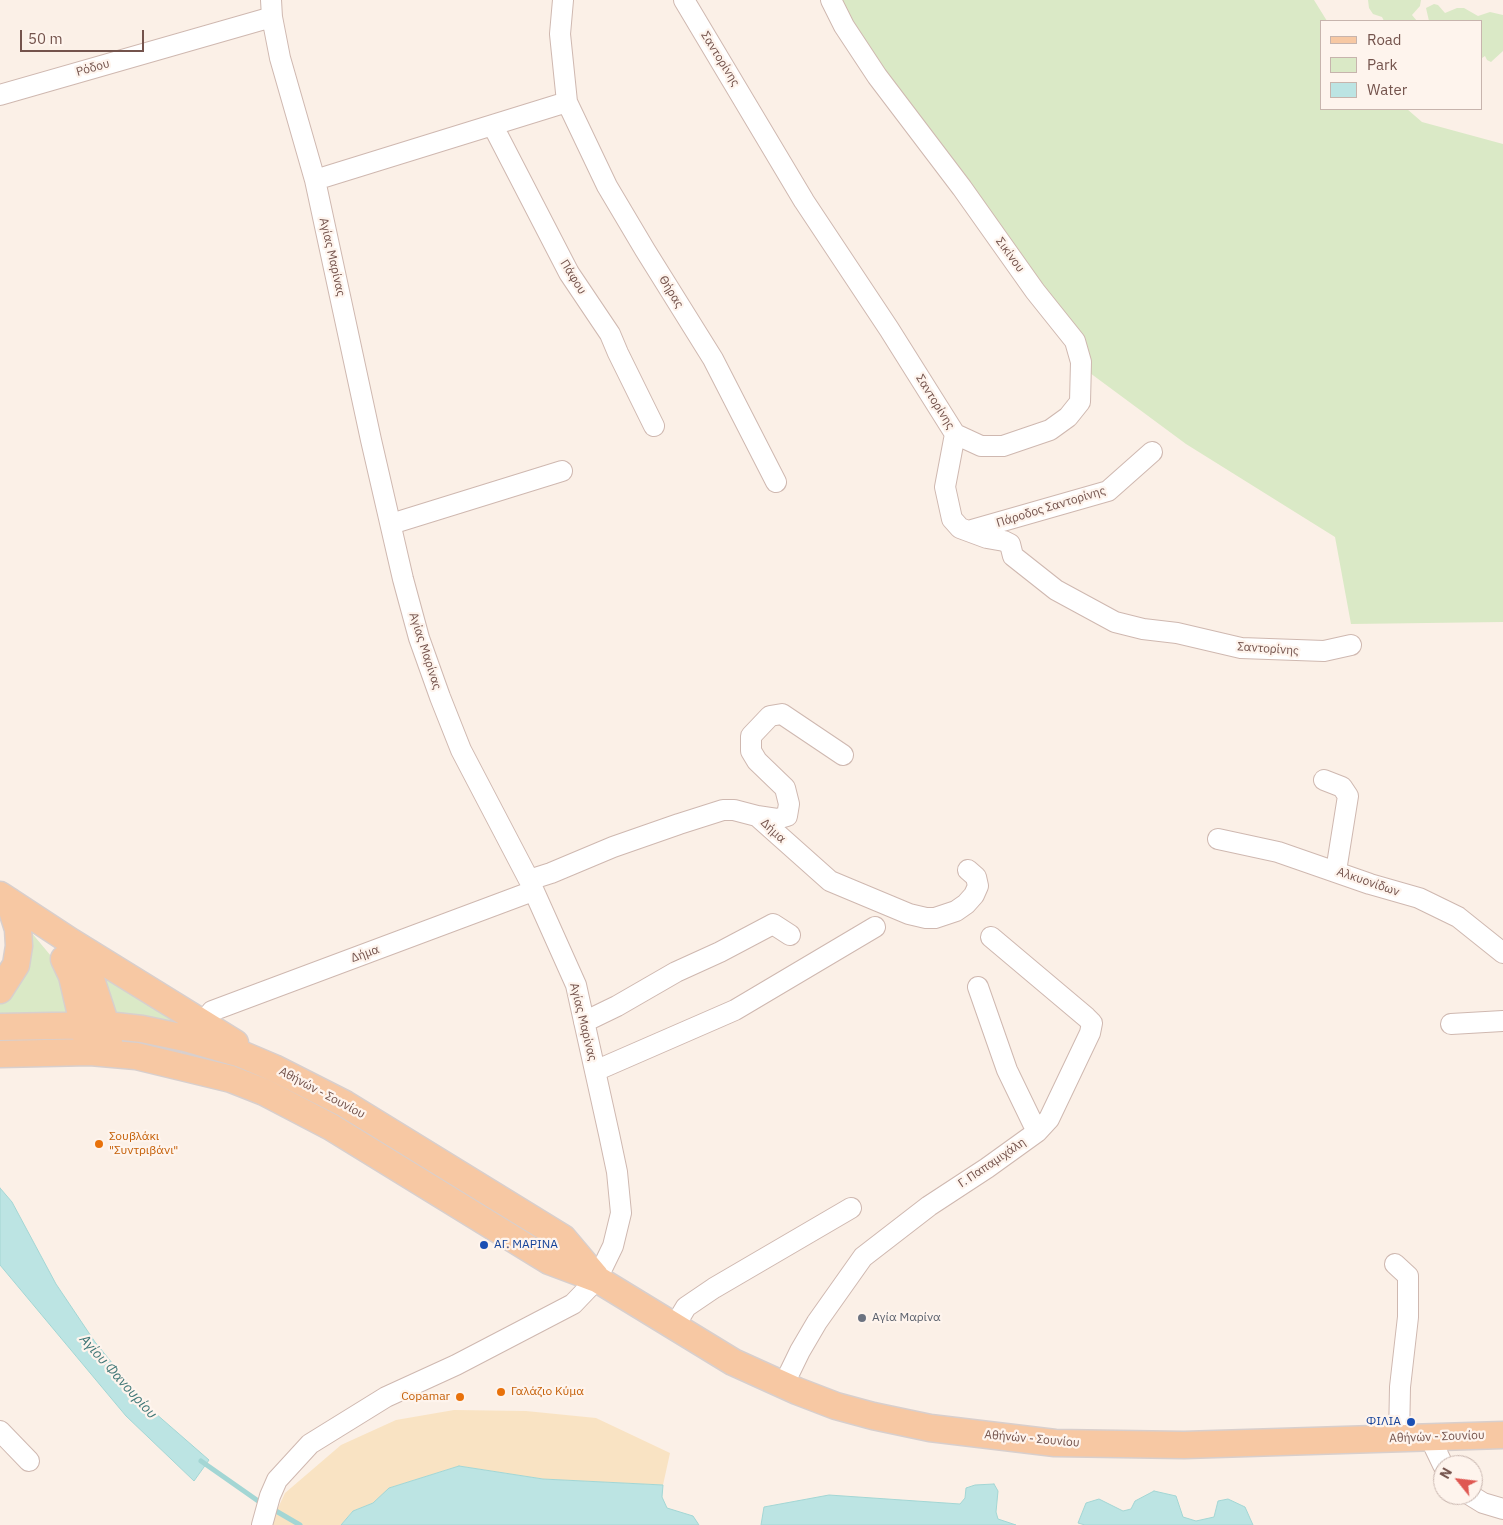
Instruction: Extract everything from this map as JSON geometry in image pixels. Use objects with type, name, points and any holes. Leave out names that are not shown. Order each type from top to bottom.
[{"type":"main road","points":[[4,898],[274,1068]]},
{"type":"main road","points":[[0,990],[16,965],[19,946],[18,929],[4,898]]},
{"type":"main road","points":[[37,919],[67,963],[95,1025]]},
{"type":"main road","points":[[70,941],[87,967],[100,1052]]},
{"type":"main road","name":"Αθήνών - Σουνίου","points":[[0,1027],[95,1025],[142,1029],[185,1038],[241,1054],[274,1068],[345,1104],[563,1238],[597,1278]]},
{"type":"main road","name":"Αθήνών - Σουνίου","points":[[0,1054],[100,1052],[136,1056],[231,1079],[264,1092],[331,1127],[549,1261],[597,1278],[733,1362],[783,1386],[836,1406],[910,1425],[1055,1443],[1184,1445],[1503,1435]]},
{"type":"street","points":[[315,180],[567,102],[560,34],[563,0]]},
{"type":"street","name":"Σαντορίνης","points":[[684,0],[804,201],[889,329],[955,434],[945,487],[952,520],[960,528],[1010,544],[1013,556],[1056,590],[1115,622],[1143,629],[1177,633],[1241,648],[1324,651],[1351,645]]},
{"type":"street","name":"Σικίνου","points":[[831,0],[844,26],[877,76],[962,188],[1035,291],[1075,341],[1081,362],[1080,402],[1068,417],[1050,430],[1003,446],[981,446],[955,434]]},
{"type":"street","name":"Ρόδου","points":[[0,95],[272,8]]},
{"type":"street","name":"Αγίας Μαρίνας","points":[[262,1525],[270,1496],[277,1480],[310,1444],[386,1397],[456,1365],[573,1304],[597,1278],[613,1246],[621,1213],[617,1172],[576,985],[531,885],[479,786],[440,697],[419,638],[403,579],[371,440],[315,180],[280,58],[272,8]]},
{"type":"street","name":"Θήρας","points":[[567,102],[607,186],[712,359],[776,482]]},
{"type":"street","name":"Πάφου","points":[[493,126],[569,273],[610,334],[654,426]]},
{"type":"street","name":"Πάροδος Σαντορίνης","points":[[968,531],[1108,491],[1152,452]]},
{"type":"street","points":[[391,524],[562,471]]},
{"type":"street","points":[[757,816],[777,819],[787,816],[789,804],[785,788],[757,761],[751,751],[751,736],[770,716],[782,714],[843,755]]},
{"type":"street","points":[[1324,780],[1342,787],[1348,796],[1336,871]]},
{"type":"street","name":"Δήμα","points":[[203,1023],[212,1010],[531,885],[551,873],[613,847],[723,810],[744,811],[757,816],[830,881],[909,914],[935,918],[956,911],[966,904],[974,895],[978,886],[976,877],[968,870]]},
{"type":"street","name":"Αλκυονίδων","points":[[1218,840],[1278,852],[1370,884],[1419,898],[1458,917],[1503,953]]},
{"type":"street","points":[[584,1022],[617,1006],[676,972],[773,924],[790,935]]},
{"type":"street","points":[[595,1071],[735,1010],[875,927]]},
{"type":"street","name":"Γ. Παπαμιχάλη","points":[[783,1386],[817,1322],[863,1257],[929,1206],[1037,1132],[1049,1119],[1090,1033],[1092,1023],[991,937]]},
{"type":"street","points":[[978,987],[1006,1070],[1037,1132]]},
{"type":"street","points":[[1450,1024],[1503,1021]]},
{"type":"street","points":[[674,1327],[686,1307],[700,1297],[851,1208]]},
{"type":"street","points":[[1395,1264],[1408,1276],[1408,1317],[1400,1387],[1399,1439]]},
{"type":"street","points":[[1,1437],[29,1461]]},
{"type":"street","points":[[1430,1438],[1438,1455]]},
{"type":"street","points":[[1483,1503],[1503,1509]]},
{"type":"green space","points":[[842,0],[1314,0],[1326,20],[1320,20],[1320,110],[1408,110],[1422,122],[1503,144],[1503,622],[1351,624],[1335,537],[1186,444],[1090,373],[1055,301],[889,79],[850,17]]},
{"type":"green space","points":[[1368,0],[1421,0],[1420,6],[1412,15],[1416,20],[1384,20],[1382,17],[1373,14],[1369,8]]},
{"type":"green space","points":[[1434,4],[1438,5],[1445,13],[1457,8],[1464,8],[1478,16],[1490,12],[1503,15],[1503,51],[1491,62],[1485,56],[1483,57],[1483,20],[1429,20],[1426,8]]},
{"type":"green space","points":[[26,926],[51,956],[64,979],[77,1016],[0,1020],[0,1001]]},
{"type":"green space","points":[[91,960],[203,1036],[108,1018]]},
{"type":"sand","points":[[454,1410],[526,1411],[596,1418],[670,1453],[663,1485],[543,1479],[459,1466],[392,1487],[373,1503],[353,1511],[341,1525],[270,1525],[285,1493],[341,1445],[396,1420]]},
{"type":"water","points":[[0,1188],[12,1202],[56,1284],[95,1342],[147,1406],[209,1460],[194,1481],[126,1416],[0,1265]]},
{"type":"water","points":[[459,1466],[543,1479],[663,1485],[662,1497],[667,1508],[693,1516],[699,1525],[341,1525],[353,1511],[373,1503],[389,1488]]},
{"type":"water","points":[[994,1484],[998,1491],[996,1512],[998,1519],[1016,1525],[761,1525],[764,1507],[829,1495],[960,1504],[965,1498],[966,1488],[975,1485]]},
{"type":"water","points":[[1154,1491],[1176,1496],[1183,1517],[1196,1521],[1214,1517],[1218,1501],[1228,1499],[1245,1507],[1253,1525],[1085,1525],[1078,1523],[1086,1503],[1099,1499],[1123,1511],[1131,1509],[1135,1501]]},
{"type":"waterway","name":"Αγίου Φανουρίου","points":[[201,1461],[261,1503]]},
{"type":"waterway","name":"Αγίου Φανουρίου","points":[[276,1511],[300,1525]]},
{"type":"place","name":"Σουβλάκι \"Συντριβάνι\"","points":[[99,1144]]},
{"type":"place","name":"ΑΓ. ΜΑΡΙΝΑ","points":[[484,1245]]},
{"type":"place","name":"Αγία Μαρίνα","points":[[862,1318]]},
{"type":"place","name":"Γαλάζιο Κύμα","points":[[501,1392]]},
{"type":"place","name":"Copamar","points":[[460,1397]]},
{"type":"place","name":"ΦΙΛΙΑ","points":[[1411,1422]]}]
